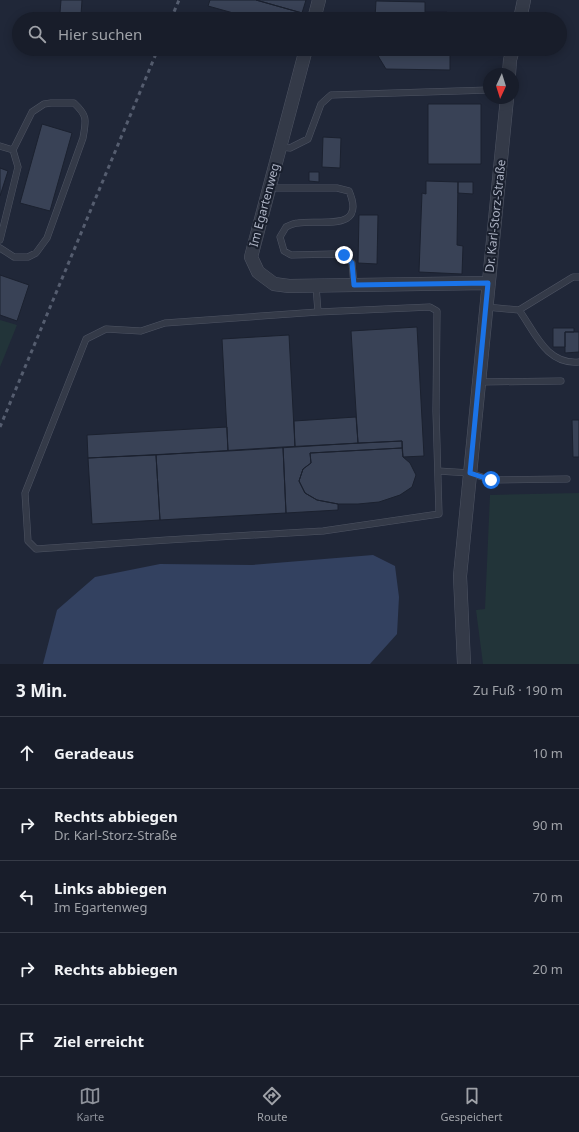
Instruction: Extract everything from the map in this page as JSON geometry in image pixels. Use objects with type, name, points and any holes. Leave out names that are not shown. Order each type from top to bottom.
[{"type":"street","points":[[316,12],[319,0]]},
{"type":"street","points":[[521,12],[524,0]]},
{"type":"street","name":"Im Egartenweg","points":[[304,56],[251,257],[258,272],[274,284],[289,286],[488,283]]},
{"type":"street","points":[[509,68],[511,56]]},
{"type":"street","name":"Dr. Karl-Storz-Straße","points":[[464,664],[460,576],[506,104]]},
{"type":"lane","points":[[280,147],[290,148],[308,139],[321,104],[331,95],[483,90]]},
{"type":"lane","points":[[0,240],[18,167],[13,150],[32,112],[44,104],[74,103],[83,111],[86,121],[83,138],[47,238],[36,253],[28,257],[14,257],[0,248]]},
{"type":"lane","points":[[0,146],[13,150]]},
{"type":"lane","points":[[269,188],[337,188],[349,191],[353,201],[352,212],[346,219],[335,222],[298,223],[286,227],[280,237],[284,251],[292,255],[344,255],[352,263],[354,285]]},
{"type":"lane","points":[[486,307],[519,310],[573,277],[579,277]]},
{"type":"lane","points":[[316,286],[318,312]]},
{"type":"lane","points":[[430,307],[437,311],[436,411],[439,514],[323,532],[167,540],[36,549],[28,541],[25,493],[86,339],[106,329],[141,331],[165,324],[318,312],[430,307]]},
{"type":"lane","points":[[519,310],[544,348],[556,358],[573,363],[579,362]]},
{"type":"lane","points":[[479,382],[561,381]]},
{"type":"lane","points":[[438,471],[470,473],[491,480],[567,479]]},
{"type":"shaded area","points":[[0,320],[17,325],[0,367]]},
{"type":"shaded area","points":[[579,493],[579,664],[483,664],[476,610],[485,609],[490,495]]},
{"type":"water","points":[[373,555],[395,566],[399,597],[397,634],[370,664],[43,664],[57,610],[95,577],[160,564],[252,565]]},
{"type":"building","points":[[61,0],[82,0],[81,12],[60,12]]},
{"type":"building","points":[[210,0],[256,0],[298,12],[230,12],[208,6]]},
{"type":"building","points":[[256,0],[306,0],[302,12]]},
{"type":"building","points":[[376,1],[425,2],[425,12],[375,12]]},
{"type":"building","points":[[378,56],[450,56],[450,70],[386,69]]},
{"type":"building","points":[[428,104],[481,104],[481,164],[428,164]]},
{"type":"building","points":[[42,124],[72,133],[50,211],[20,203]]},
{"type":"building","points":[[323,137],[341,138],[340,168],[322,167]]},
{"type":"building","points":[[0,168],[8,171],[0,196]]},
{"type":"building","points":[[309,172],[319,172],[319,182],[309,181]]},
{"type":"building","points":[[426,181],[458,182],[457,245],[463,246],[462,274],[419,272],[422,193],[426,194]]},
{"type":"building","points":[[458,182],[473,182],[473,194],[458,193]]},
{"type":"building","points":[[359,215],[378,215],[377,264],[358,263]]},
{"type":"building","points":[[0,275],[29,285],[17,321],[0,315]]},
{"type":"building","points":[[417,327],[424,456],[403,457],[402,441],[358,443],[351,331]]},
{"type":"building","points":[[553,328],[574,328],[574,332],[565,332],[565,347],[553,347]]},
{"type":"building","points":[[565,332],[579,332],[579,352],[565,353]]},
{"type":"building","points":[[289,335],[295,447],[228,451],[222,339]]},
{"type":"building","points":[[356,417],[358,443],[295,447],[294,421]]},
{"type":"building","points":[[572,420],[579,420],[579,457],[573,457]]},
{"type":"building","points":[[227,427],[228,451],[88,458],[87,435]]},
{"type":"building","points":[[402,441],[402,448],[310,453],[311,463],[303,469],[299,481],[305,493],[317,500],[338,504],[338,510],[286,513],[283,447]]},
{"type":"building","points":[[283,447],[286,513],[160,520],[156,455]]},
{"type":"building","points":[[402,448],[403,457],[410,463],[416,475],[412,487],[400,495],[379,502],[338,504],[317,500],[305,493],[299,481],[303,469],[311,463],[310,453]]},
{"type":"building","points":[[156,455],[160,520],[92,524],[88,458]]},
{"type":"railway","points":[[174,12],[179,0]]},
{"type":"railway","points":[[0,427],[155,56]]},
{"type":"route","points":[[344,255],[352,263],[354,285],[488,283],[470,473],[491,480]]}]
